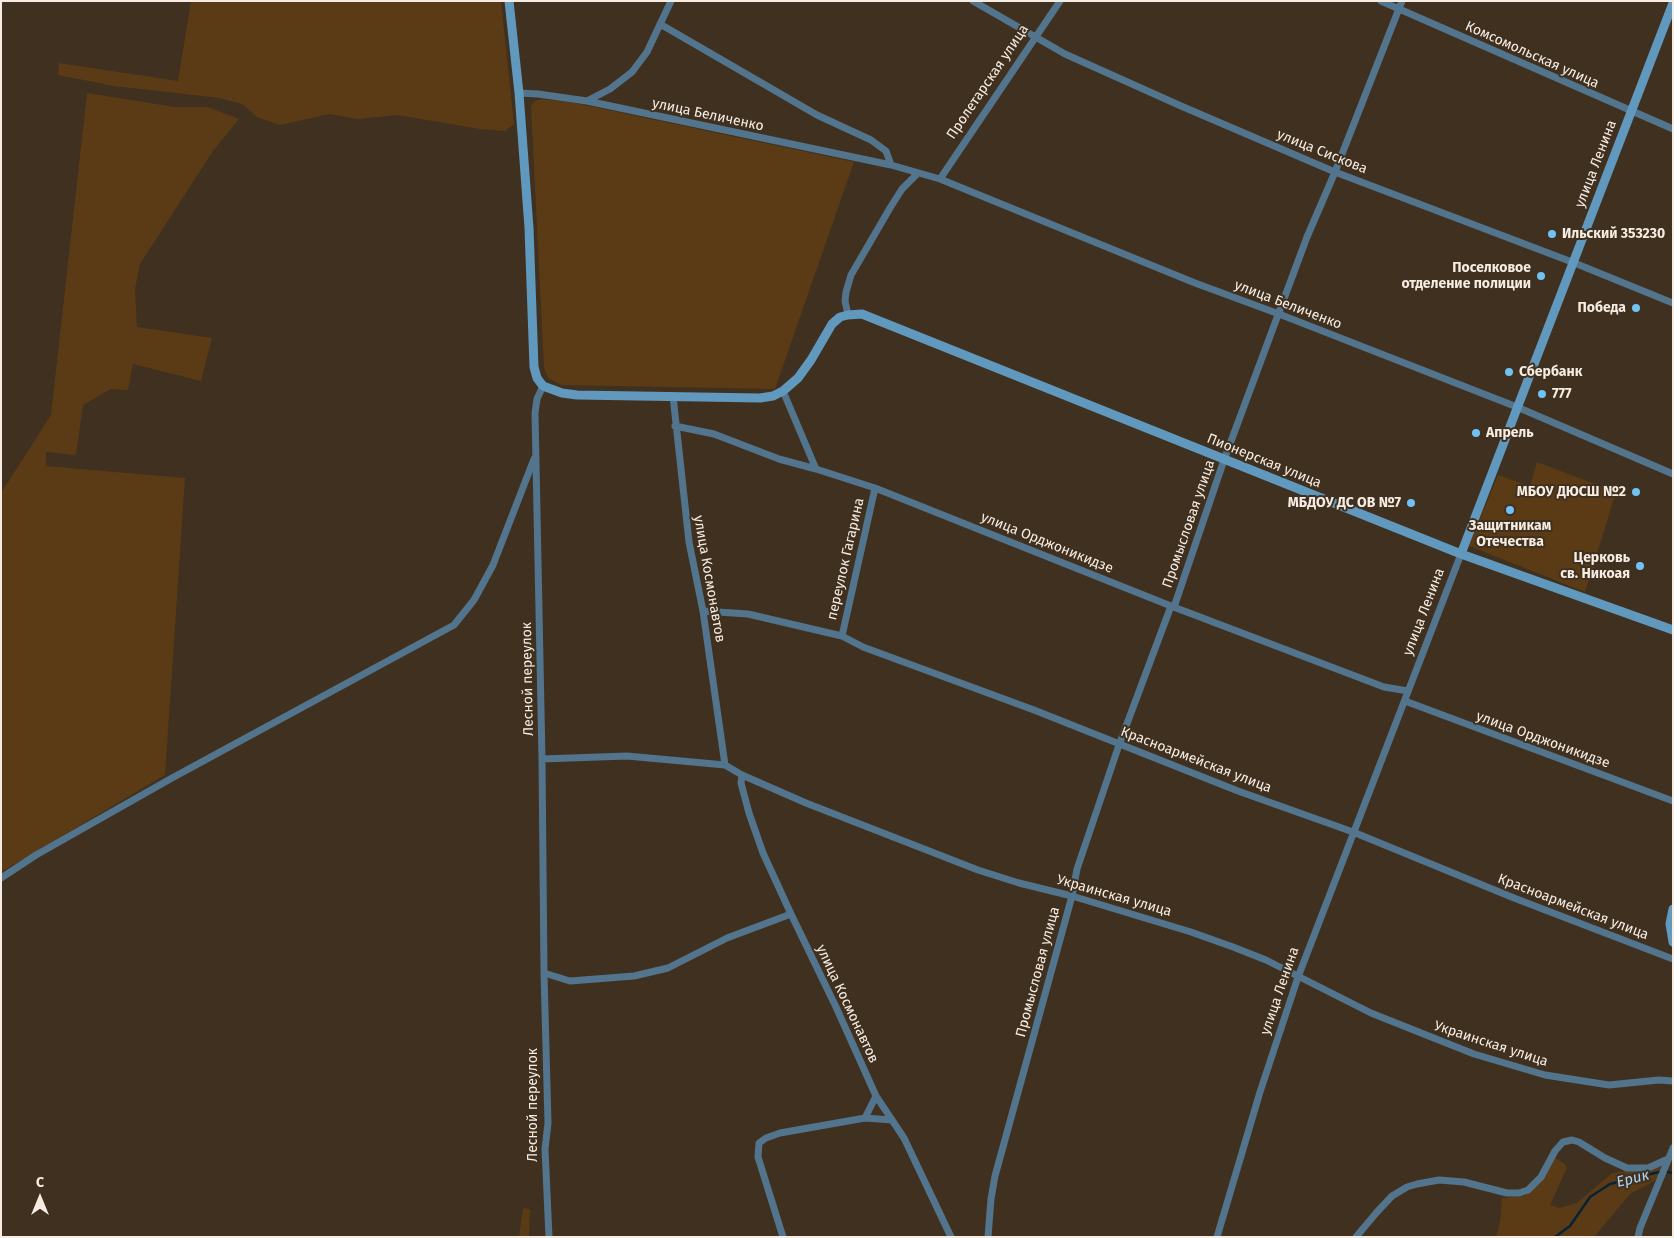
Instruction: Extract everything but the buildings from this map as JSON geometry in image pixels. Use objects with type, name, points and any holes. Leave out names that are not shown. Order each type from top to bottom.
[{"type":"street","points":[[509,1],[519,93],[529,228],[534,367],[537,378],[544,386],[562,393],[577,394],[760,398],[773,396],[783,391],[798,378],[832,324],[840,317],[848,315],[845,301],[851,276],[902,189],[918,172]]},
{"type":"street","points":[[586,101],[610,89],[632,72],[647,52],[671,1]]},
{"type":"street","name":"улица Сискова","points":[[973,1],[1066,54],[1335,172],[1572,262],[1673,303]]},
{"type":"street","name":"Пролетарская улица","points":[[940,179],[1060,1]]},
{"type":"street","name":"Комсомольская улица","points":[[1381,1],[1673,129]]},
{"type":"street","name":"Промысловая улица","points":[[988,1237],[995,1176],[1072,896],[1077,869],[1120,745],[1307,237],[1335,172],[1402,1]]},
{"type":"street","name":"улица Ленина","points":[[1217,1237],[1260,1092],[1298,977],[1673,3]]},
{"type":"street","points":[[660,24],[816,115],[871,140],[886,151],[891,165]]},
{"type":"street","name":"улица Беличенко","points":[[519,93],[586,101],[891,165],[940,179],[1187,280],[1517,407],[1673,474]]},
{"type":"street","name":"Пионерская улица","points":[[848,315],[862,314],[1461,554],[1673,630]]},
{"type":"street","name":"Лесной переулок","points":[[544,386],[537,399],[535,413],[548,1123],[545,1149],[549,1237]]},
{"type":"street","points":[[783,391],[816,468]]},
{"type":"street","name":"улица Космонавтов","points":[[673,396],[689,542],[703,611],[725,765]]},
{"type":"street","name":"улица Орджоникидзе","points":[[675,426],[714,434],[779,459],[816,468],[875,488],[1172,607],[1384,687],[1408,691]]},
{"type":"street","points":[[1,878],[36,855],[172,778],[425,642],[454,624],[474,600],[492,565],[536,454]]},
{"type":"street","name":"переулок Гагарина","points":[[842,636],[875,488]]},
{"type":"street","name":"Красноармейская улица","points":[[703,611],[748,614],[842,636],[863,647],[1034,710],[1238,791],[1353,832],[1514,898],[1673,959]]},
{"type":"street","name":"улица Орджоникидзе","points":[[1405,701],[1673,801]]},
{"type":"street","name":"Украинская улица","points":[[542,759],[627,756],[725,765],[742,775],[806,803],[978,870],[1019,883],[1072,896],[1191,932],[1233,947],[1266,960],[1372,1013],[1425,1036],[1474,1054],[1545,1075],[1609,1085],[1660,1080],[1673,1082]]},
{"type":"street","name":"улица Космонавтов","points":[[742,775],[741,783],[749,813],[763,853],[790,914],[836,1007],[876,1096],[904,1138],[951,1237]]},
{"type":"street","points":[[1673,909],[1670,924],[1673,942]]},
{"type":"street","points":[[544,974],[570,980],[634,976],[668,968],[728,938],[790,914]]},
{"type":"street","points":[[866,1118],[876,1096]]},
{"type":"street","points":[[783,1237],[758,1157],[759,1143],[766,1138],[780,1133],[866,1118],[892,1120]]},
{"type":"street","points":[[1356,1237],[1392,1196],[1407,1187],[1417,1184],[1439,1180],[1464,1182],[1507,1193],[1519,1193],[1528,1190],[1541,1177],[1555,1151],[1563,1142],[1572,1140],[1579,1142],[1605,1158],[1627,1168],[1648,1168],[1668,1159]]},
{"type":"street","points":[[1638,1237],[1673,1148]]},
{"type":"shaded area","points":[[191,1],[501,1],[514,124],[505,131],[480,129],[397,115],[357,119],[330,114],[280,125],[257,117],[242,104],[219,98],[114,86],[58,75],[59,63],[178,81]]},
{"type":"shaded area","points":[[87,93],[175,107],[208,107],[239,119],[213,151],[140,264],[135,289],[137,327],[212,338],[201,381],[133,364],[128,390],[111,389],[83,405],[76,455],[46,452],[46,466],[185,478],[165,775],[1,872],[1,493],[51,415]]},
{"type":"shaded area","points":[[542,99],[575,103],[854,162],[775,389],[561,385],[548,378],[544,368],[531,106],[535,101]]},
{"type":"shaded area","points":[[1537,462],[1616,492],[1585,592],[1469,546],[1498,475],[1530,486]]},
{"type":"shaded area","points":[[1556,1158],[1565,1164],[1567,1168],[1550,1205],[1559,1208],[1577,1203],[1612,1173],[1626,1171],[1647,1172],[1664,1165],[1656,1180],[1630,1194],[1594,1237],[1496,1237],[1500,1222],[1502,1198],[1524,1196]]},
{"type":"shaded area","points":[[523,1208],[530,1209],[529,1237],[519,1237]]},
{"type":"waterway","name":"Ерик","points":[[1555,1237],[1570,1226],[1590,1197],[1610,1184],[1663,1171],[1673,1173]]},
{"type":"place","name":"Ильский 353230","points":[[1552,234]]},
{"type":"place","name":"Поселковое отделение полиции","points":[[1541,276]]},
{"type":"place","name":"Победа","points":[[1636,308]]},
{"type":"place","name":"Сбербанк","points":[[1509,372]]},
{"type":"place","name":"777","points":[[1542,394]]},
{"type":"place","name":"Апрель","points":[[1476,433]]},
{"type":"place","name":"МБОУ ДЮСШ №2","points":[[1636,492]]},
{"type":"place","name":"МБДОУ ДС ОВ №7","points":[[1411,503]]},
{"type":"place","name":"Защитникам Отечества","points":[[1510,510]]},
{"type":"place","name":"Церковь св. Никоая","points":[[1640,566]]}]
